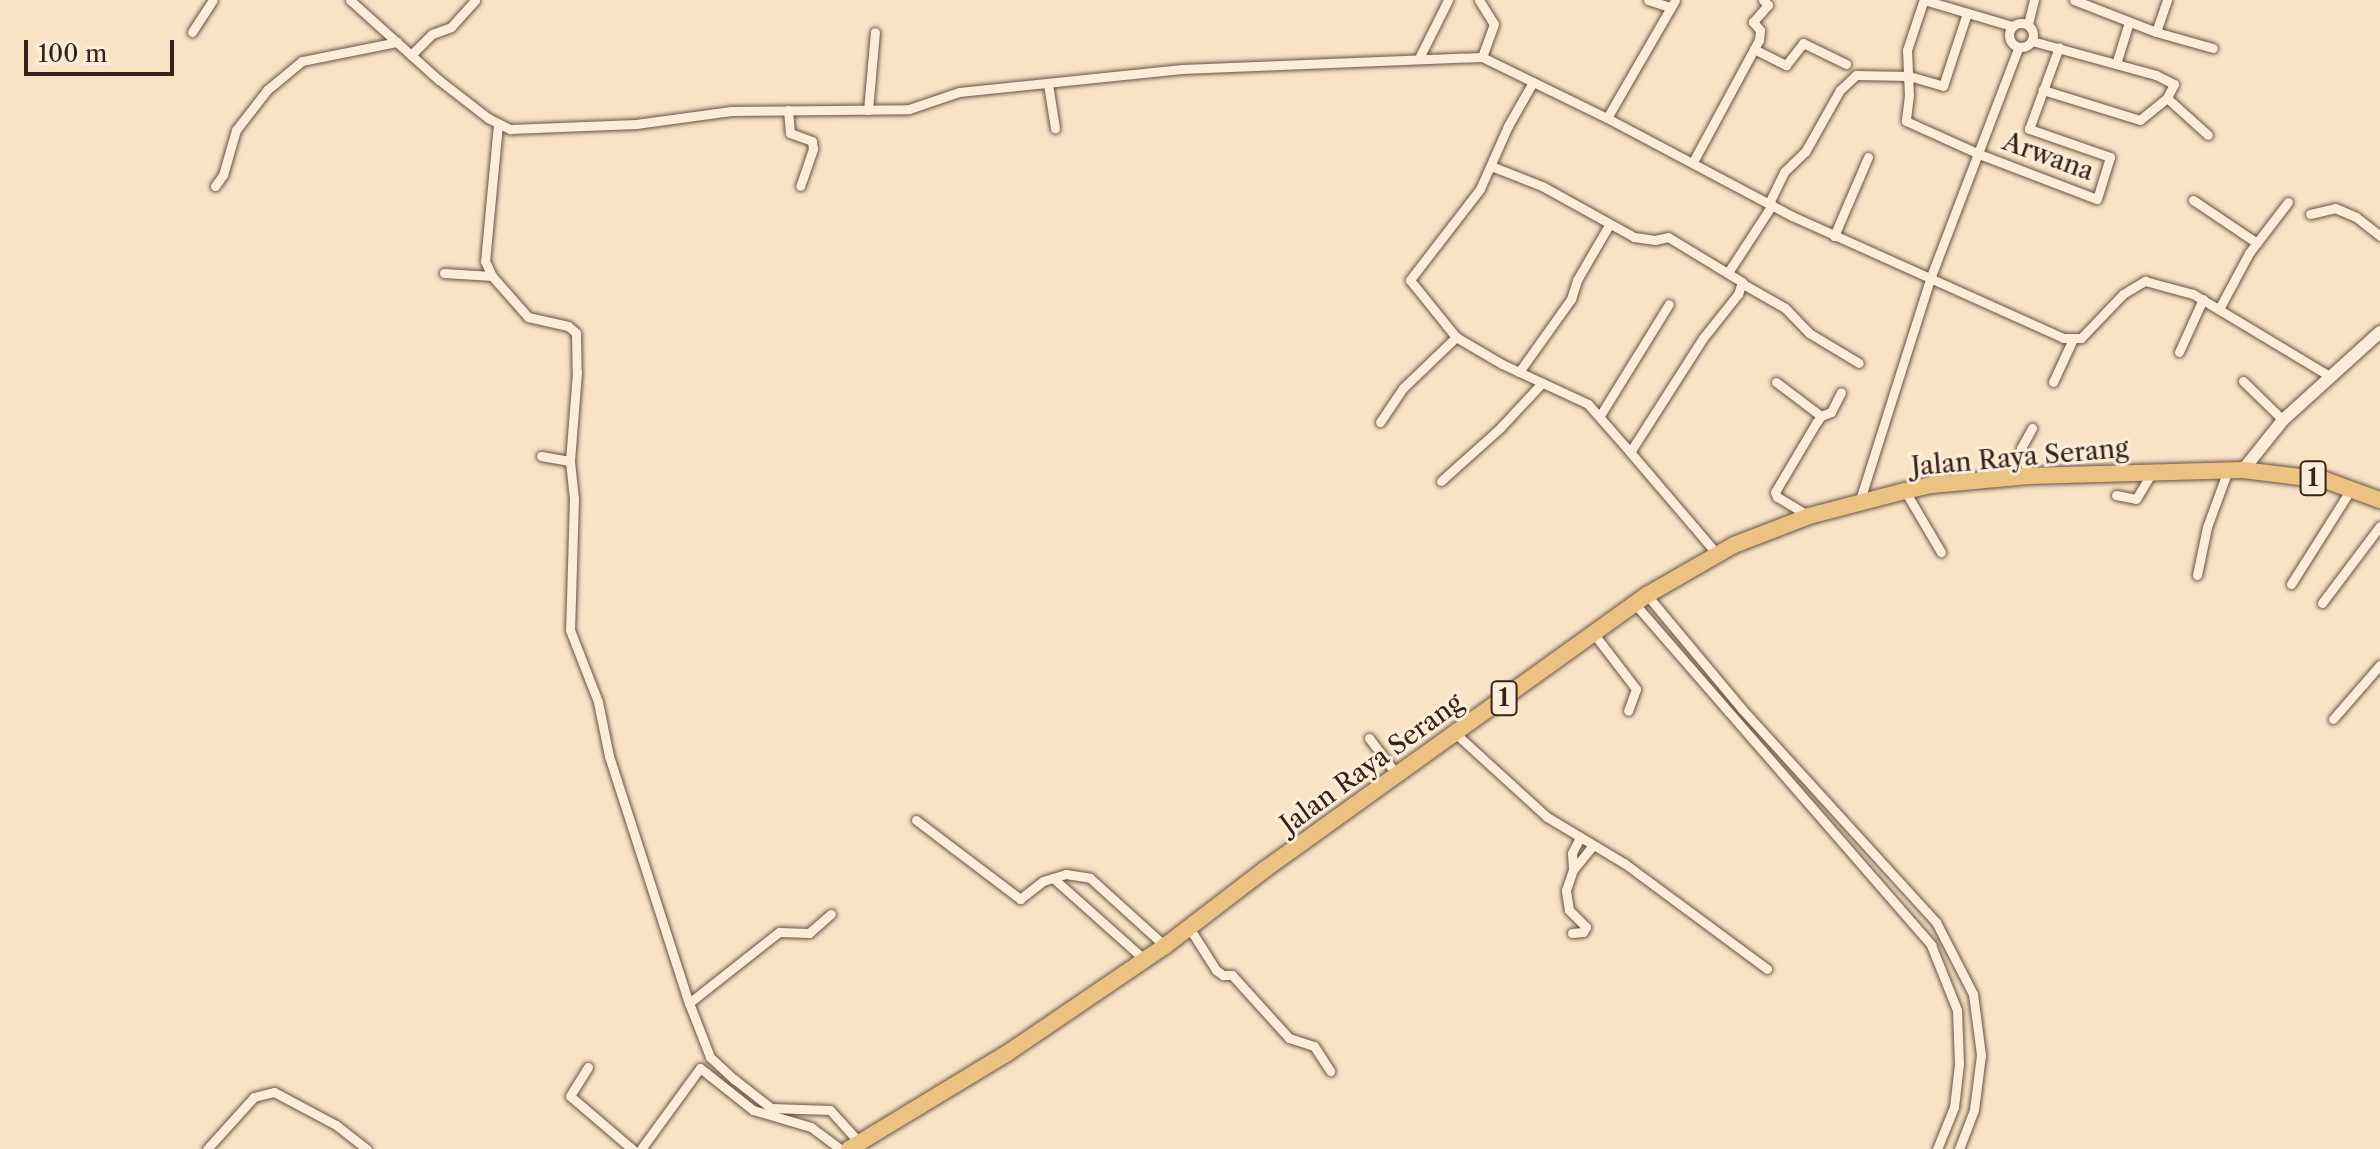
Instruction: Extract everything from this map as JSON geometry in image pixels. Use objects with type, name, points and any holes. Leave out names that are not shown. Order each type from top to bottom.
[{"type":"highway","name":"Jalan Raya Serang","points":[[854,1146],[1006,1054],[1145,960],[1190,929],[1264,870],[1641,599],[1717,554],[1809,516],[1905,491],[1932,485],[2029,476],[2236,470],[2325,480],[2380,500]]},
{"type":"street","points":[[192,32],[213,0]]},
{"type":"street","points":[[350,0],[411,55],[498,124],[510,129],[550,130],[636,124],[731,111],[909,109],[959,92],[1182,69],[1482,57],[1834,236],[2073,339],[2081,338],[2123,294],[2145,281],[2171,286],[2203,299],[2331,377]]},
{"type":"street","points":[[411,55],[432,34],[451,27],[475,0]]},
{"type":"street","points":[[1419,58],[1448,0]]},
{"type":"street","points":[[1479,0],[1494,24],[1482,57]]},
{"type":"street","points":[[1607,118],[1672,4],[1648,0]]},
{"type":"street","points":[[1693,162],[1754,49],[1760,30],[1753,22],[1768,5],[1763,0]]},
{"type":"street","points":[[2032,41],[2033,32],[2028,24],[2034,0]]},
{"type":"street","points":[[2074,0],[2156,32],[2213,48]]},
{"type":"street","points":[[2156,32],[2167,0]]},
{"type":"street","points":[[1979,154],[1906,121],[1907,50],[1924,1],[2012,26],[2028,24]]},
{"type":"street","points":[[1729,271],[1770,204],[1784,172],[1805,152],[1840,90],[1851,79],[1876,72],[1909,76],[1943,86],[1967,13]]},
{"type":"street","points":[[2116,64],[2129,22]]},
{"type":"street","points":[[2012,26],[2009,39],[2018,48]]},
{"type":"street","points":[[868,110],[875,32]]},
{"type":"street","points":[[1859,503],[1930,279],[2018,48],[2032,41],[2059,47],[2174,84],[2167,98],[2140,120],[2043,90]]},
{"type":"street","points":[[215,186],[223,175],[236,130],[267,90],[302,61],[397,42]]},
{"type":"street","points":[[1754,49],[1786,65],[1803,43],[1846,64]]},
{"type":"street","name":"Arwana","points":[[1979,154],[2093,199],[2101,195],[2110,157],[2029,129],[2059,47]]},
{"type":"street","points":[[1533,82],[1467,209],[1410,280],[1456,337],[1519,372],[1576,396],[1601,414],[1717,554]]},
{"type":"street","points":[[1048,84],[1055,128]]},
{"type":"street","points":[[2167,98],[2208,135]]},
{"type":"street","points":[[788,110],[790,133],[812,141],[813,149],[800,186]]},
{"type":"street","points":[[498,124],[486,252],[492,276],[528,317],[568,326],[576,333],[577,372],[570,461],[574,498],[570,630],[598,702],[609,756],[689,1003],[710,1057],[734,1079],[771,1108],[830,1110],[854,1146]]},
{"type":"street","points":[[1834,236],[1868,157]]},
{"type":"street","points":[[1491,166],[1542,186],[1609,225],[1646,240],[1668,237],[1729,271],[1743,284],[1785,308],[1809,333],[1859,363]]},
{"type":"street","points":[[2193,200],[2257,243]]},
{"type":"street","points":[[2219,309],[2257,243],[2288,202]]},
{"type":"street","points":[[2310,214],[2335,208],[2356,217],[2380,236]]},
{"type":"street","points":[[1519,372],[1571,299],[1587,261],[1609,225]]},
{"type":"street","points":[[444,273],[492,276]]},
{"type":"street","points":[[1630,452],[1703,338],[1743,284]]},
{"type":"street","points":[[2179,352],[2203,299]]},
{"type":"street","points":[[1601,414],[1669,304]]},
{"type":"street","points":[[2197,575],[2207,527],[2236,470],[2283,420],[2380,332]]},
{"type":"street","points":[[1380,422],[1403,388],[1456,337]]},
{"type":"street","points":[[2053,382],[2073,339]]},
{"type":"street","points":[[2243,381],[2283,420]]},
{"type":"street","points":[[1776,382],[1821,416]]},
{"type":"street","points":[[1441,481],[1500,428],[1542,383]]},
{"type":"street","points":[[1809,516],[1777,497],[1775,492],[1821,416],[1831,412],[1841,392]]},
{"type":"street","points":[[2029,476],[2021,448],[2032,428]]},
{"type":"street","points":[[541,456],[570,461]]},
{"type":"street","points":[[2116,495],[2136,499],[2153,471]]},
{"type":"street","points":[[2291,584],[2351,489]]},
{"type":"street","points":[[1905,491],[1941,552]]},
{"type":"street","points":[[2322,603],[2380,526]]},
{"type":"street","points":[[1641,599],[1936,922],[1973,994],[1981,1055],[1974,1110],[1959,1149]]},
{"type":"street","points":[[1641,599],[1931,945],[1957,1010],[1959,1064],[1954,1107],[1937,1149]]},
{"type":"street","points":[[1594,634],[1636,689],[1628,711]]},
{"type":"street","points":[[2333,719],[2380,665]]},
{"type":"street","points":[[1455,733],[1547,817],[1593,845],[1767,969]]},
{"type":"street","points":[[1369,738],[1398,776]]},
{"type":"street","points":[[916,820],[1015,897],[1024,898],[1053,878],[1066,874],[1090,878],[1165,946]]},
{"type":"street","points":[[1572,933],[1585,931],[1586,927],[1574,918],[1565,900],[1573,870],[1572,853],[1580,837]]},
{"type":"street","points":[[1573,870],[1593,845]]},
{"type":"street","points":[[1053,878],[1145,960]]},
{"type":"street","points":[[1893,902],[1908,891]]},
{"type":"street","points":[[689,1003],[779,932],[809,933],[831,914]]},
{"type":"street","points":[[1190,929],[1216,970],[1235,978],[1264,1014],[1291,1040],[1314,1046],[1330,1071]]},
{"type":"street","points":[[588,1067],[570,1096],[632,1149]]},
{"type":"street","points":[[641,1149],[700,1068],[753,1110],[811,1127],[840,1149]]},
{"type":"street","points":[[207,1149],[254,1097],[274,1092],[336,1125],[367,1149]]}]
